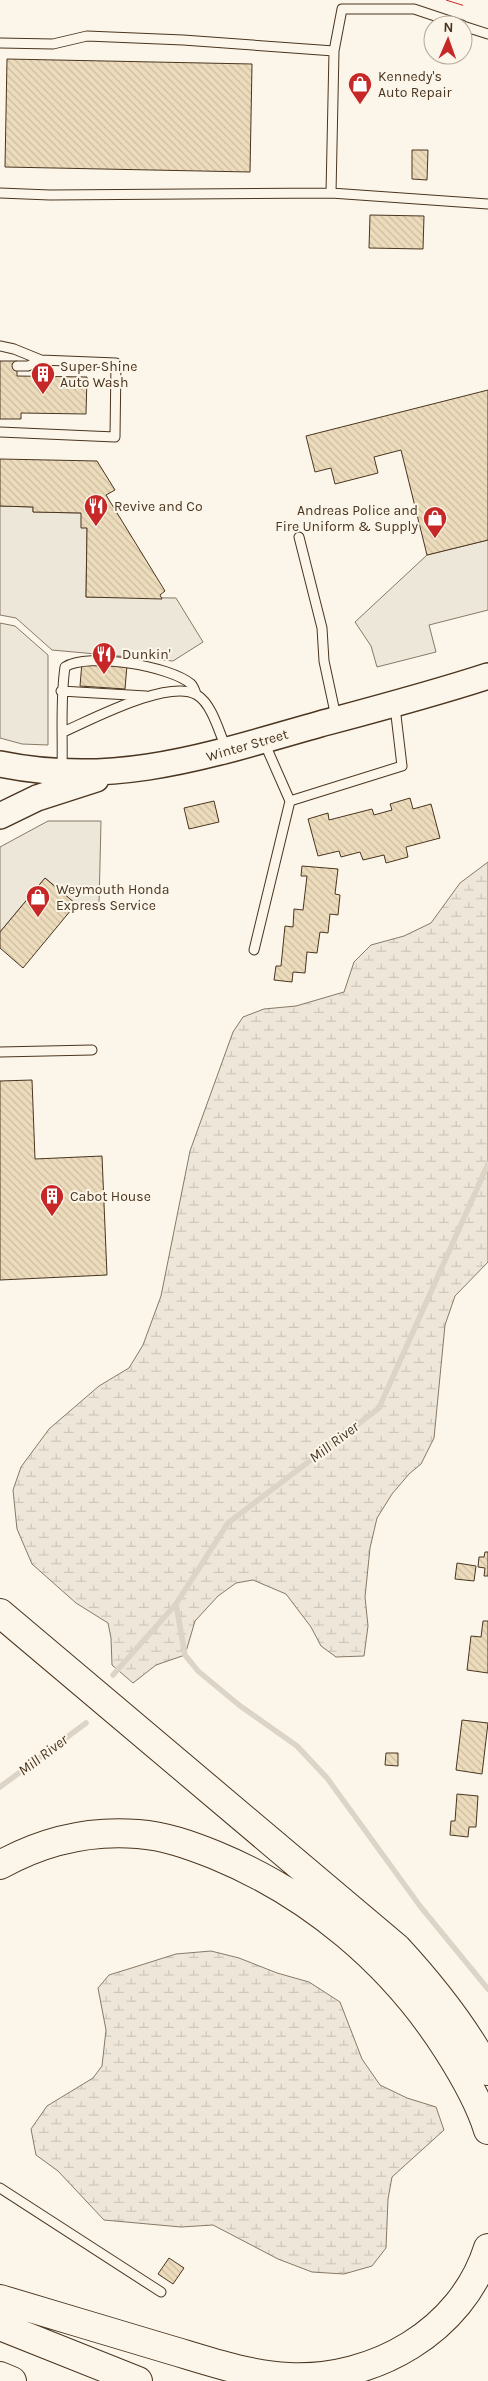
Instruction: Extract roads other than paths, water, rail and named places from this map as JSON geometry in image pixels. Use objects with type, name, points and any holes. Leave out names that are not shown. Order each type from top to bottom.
[{"type":"highway","points":[[0,1613],[11,1626],[397,1948],[447,2007],[488,2071]]},
{"type":"highway","points":[[0,1865],[27,1851],[57,1840],[88,1834],[122,1833],[157,1837],[191,1846],[228,1861],[268,1881],[326,1918],[392,1977],[431,2025],[456,2063],[474,2096],[488,2130]]},
{"type":"highway","points":[[0,2299],[238,2370],[272,2376],[310,2377],[346,2372],[363,2367],[395,2354],[422,2339],[444,2320],[464,2295],[480,2268],[488,2248]]},
{"type":"highway","points":[[0,2326],[138,2381]]},
{"type":"highway","points":[[0,2376],[12,2381]]},
{"type":"main road","name":"Winter Street","points":[[0,764],[26,769],[62,772],[110,773],[191,760],[488,676]]},
{"type":"main road","points":[[0,816],[37,798],[83,785],[110,773]]},
{"type":"lane","points":[[331,193],[334,50],[342,9],[414,9],[432,15]]},
{"type":"lane","points":[[473,29],[488,34]]},
{"type":"lane","points":[[0,43],[53,44],[87,36],[334,50]]},
{"type":"lane","points":[[0,193],[50,195],[331,193],[488,204]]},
{"type":"lane","points":[[0,346],[14,349],[41,360],[116,363],[115,437],[0,432]]},
{"type":"lane","points":[[17,366],[28,366],[41,360]]},
{"type":"lane","points":[[299,537],[322,628],[324,661],[336,720]]},
{"type":"lane","points":[[62,772],[61,691],[64,667],[72,662],[85,660],[123,663],[170,673],[192,685],[196,694],[206,704],[227,750]]},
{"type":"lane","points":[[61,691],[147,696],[180,691],[196,694]]},
{"type":"lane","points":[[63,732],[147,696]]},
{"type":"lane","points":[[290,801],[402,766],[394,703]]},
{"type":"lane","points":[[254,950],[290,801],[264,740]]},
{"type":"lane","points":[[0,1052],[92,1050]]},
{"type":"lane","points":[[0,2188],[161,2292]]},
{"type":"waterway","name":"Mill River","points":[[113,1675],[176,1604],[228,1523],[379,1408],[488,1164]]},
{"type":"waterway","points":[[176,1604],[185,1655],[198,1671],[239,1705],[297,1746],[327,1778],[420,1906],[488,1989]]},
{"type":"waterway","name":"Mill River","points":[[0,1787],[86,1723]]},
{"type":"place","name":"Kennedy's Auto Repair","points":[[360,105]]},
{"type":"place","name":"Super Shine Auto Wash","points":[[43,395]]},
{"type":"place","name":"Revive and Co","points":[[96,527]]},
{"type":"place","name":"Andreas Police and Fire Uniform & Supply","points":[[435,539]]},
{"type":"place","name":"Dunkin'","points":[[104,675]]},
{"type":"place","name":"Weymouth Honda Express Service","points":[[38,918]]},
{"type":"place","name":"Cabot House","points":[[52,1217]]}]
